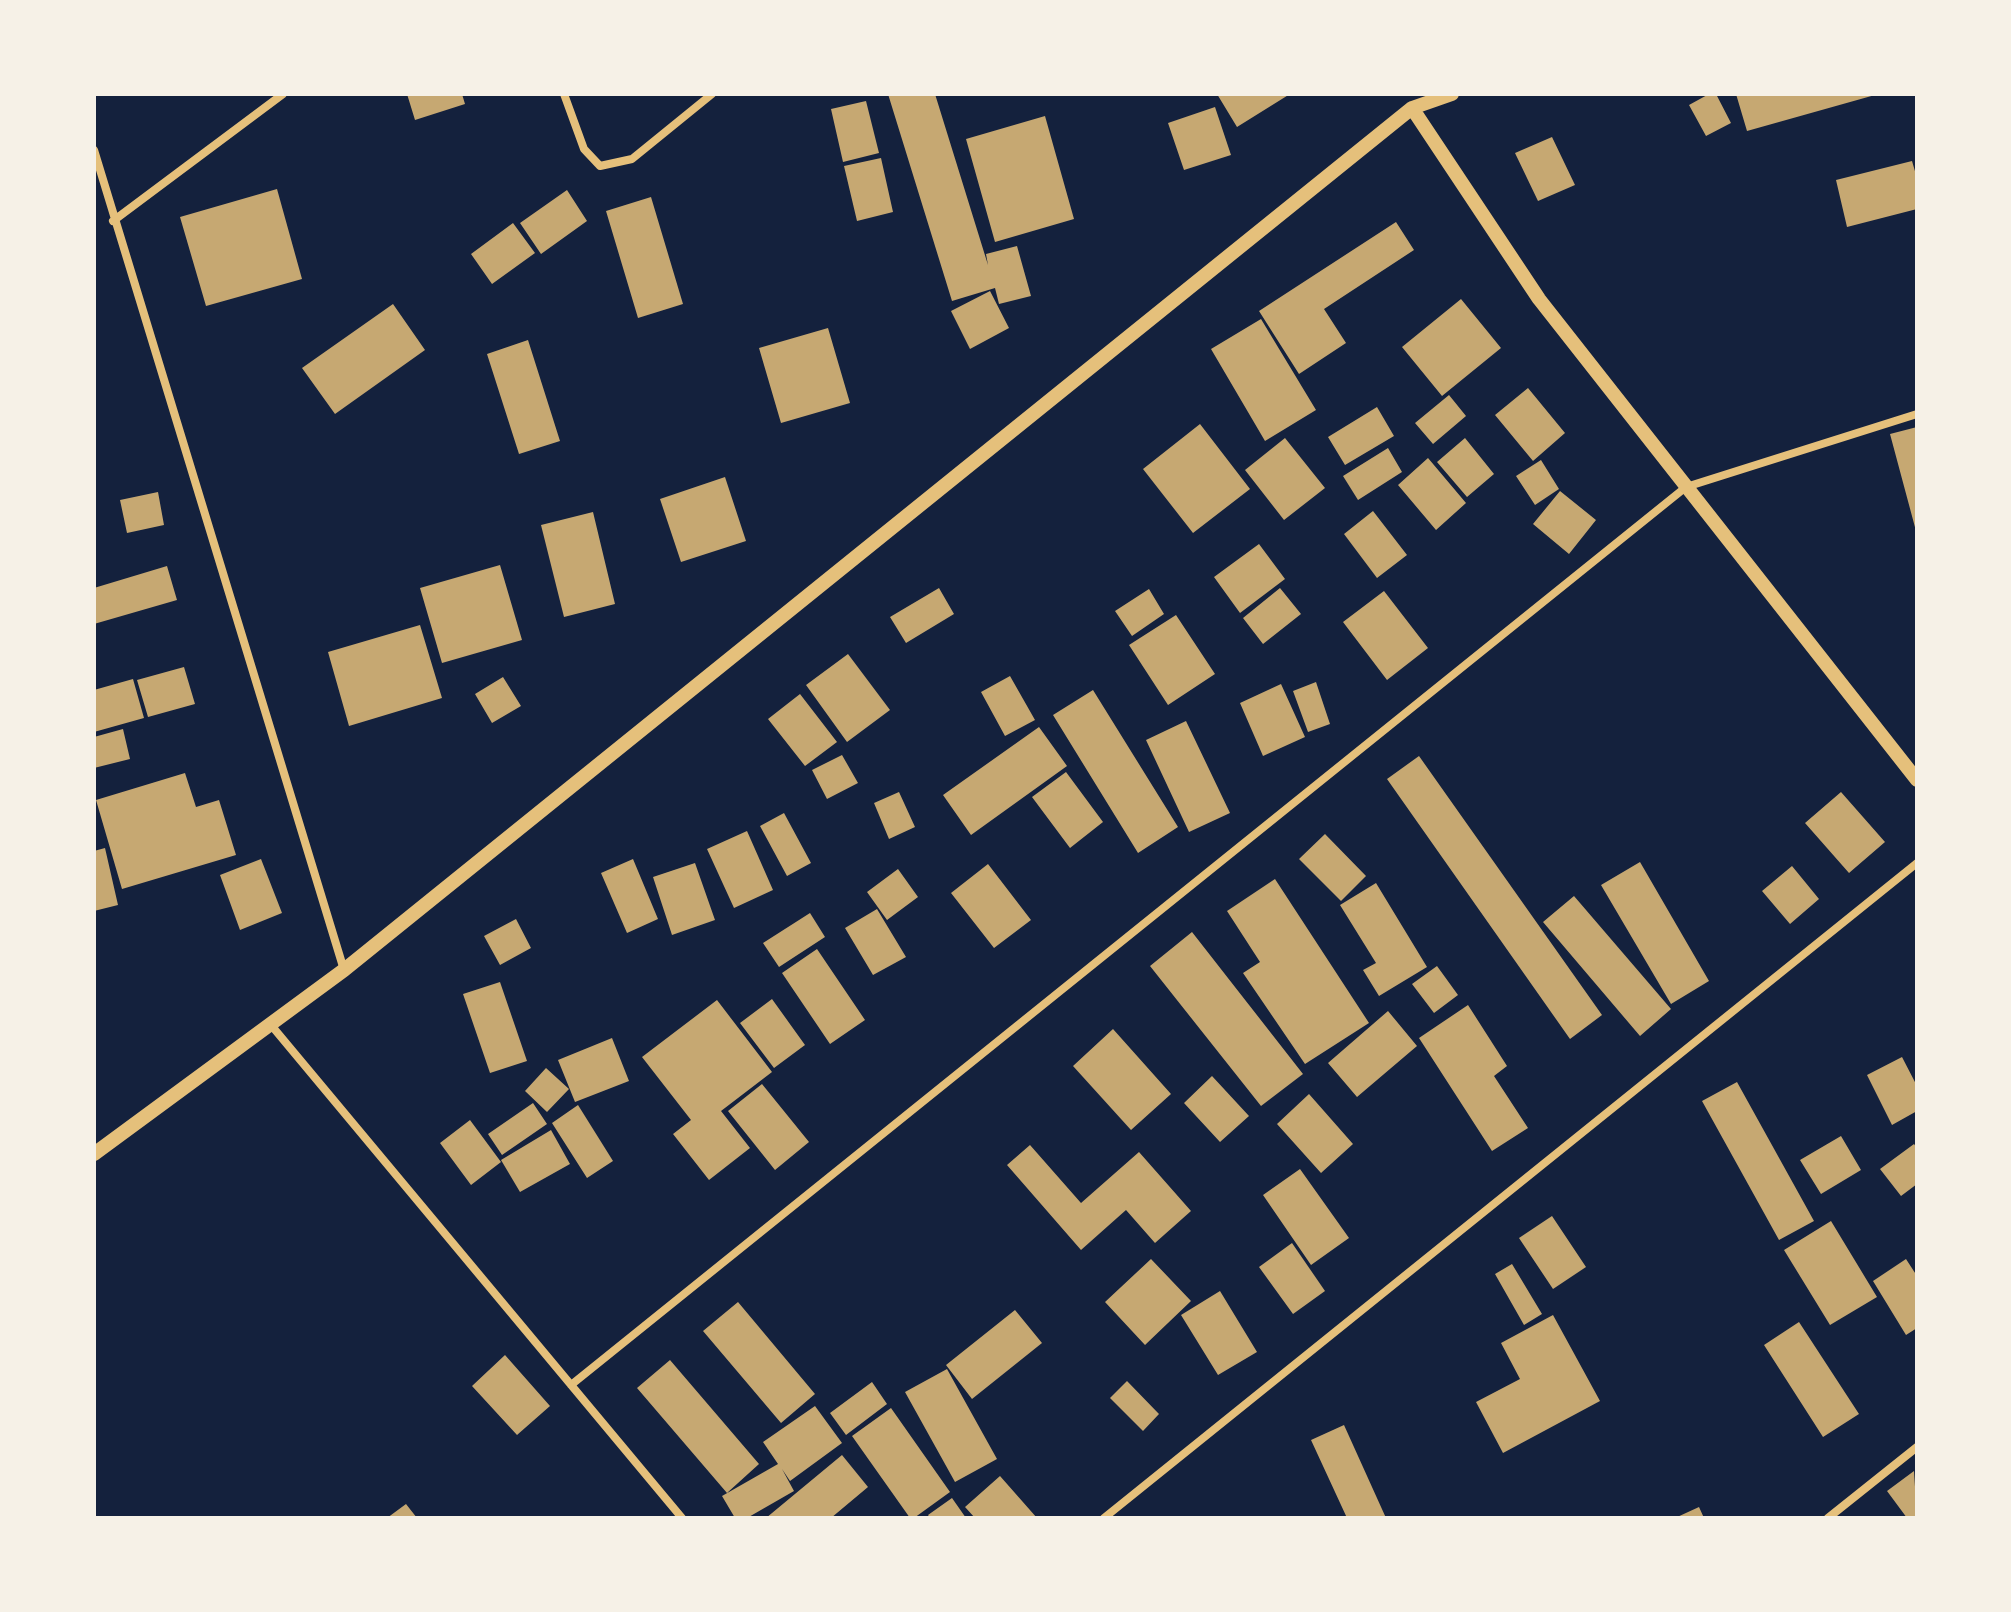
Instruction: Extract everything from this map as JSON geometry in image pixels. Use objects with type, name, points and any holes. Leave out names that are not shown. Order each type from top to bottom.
[{"type":"street","points":[[113,221],[283,94]]},
{"type":"street","points":[[564,94],[584,149],[600,166],[632,159],[712,94]]},
{"type":"street","points":[[94,1154],[344,970],[1410,101],[1452,94]]},
{"type":"street","points":[[1410,101],[1539,299],[1917,780]]},
{"type":"street","points":[[94,150],[113,221],[344,970]]},
{"type":"street","points":[[571,1385],[1686,487],[1917,414]]},
{"type":"street","points":[[1104,1518],[1917,863]]},
{"type":"street","points":[[271,1025],[682,1518]]},
{"type":"street","points":[[1828,1518],[1917,1447]]},
{"type":"building","points":[[407,94],[462,94],[465,104],[415,120]]},
{"type":"building","points":[[888,94],[935,94],[988,265],[986,254],[1017,246],[1031,296],[999,304],[995,288],[952,301]]},
{"type":"building","points":[[1217,94],[1290,94],[1237,127]]},
{"type":"building","points":[[1709,94],[1716,94],[1731,123],[1706,136],[1689,105]]},
{"type":"building","points":[[1736,94],[1875,94],[1875,95],[1747,131]]},
{"type":"building","points":[[866,101],[879,153],[843,162],[831,109]]},
{"type":"building","points":[[1215,107],[1231,155],[1184,170],[1168,123]]},
{"type":"building","points":[[1045,116],[1074,219],[995,242],[966,139]]},
{"type":"building","points":[[1552,137],[1575,185],[1538,201],[1515,153]]},
{"type":"building","points":[[881,158],[893,212],[857,221],[844,166]]},
{"type":"building","points":[[1912,161],[1917,178],[1917,209],[1847,227],[1836,180]]},
{"type":"building","points":[[277,189],[302,279],[206,306],[180,217]]},
{"type":"building","points":[[567,190],[587,221],[541,254],[520,223]]},
{"type":"building","points":[[651,197],[683,304],[638,318],[606,211]]},
{"type":"building","points":[[1396,222],[1414,250],[1324,309],[1346,343],[1299,374],[1259,311]]},
{"type":"building","points":[[513,223],[535,253],[492,284],[471,254]]},
{"type":"building","points":[[990,291],[1009,328],[970,349],[951,311]]},
{"type":"building","points":[[1461,299],[1501,348],[1442,396],[1402,347]]},
{"type":"building","points":[[393,304],[425,350],[335,414],[302,368]]},
{"type":"building","points":[[1261,319],[1316,410],[1265,441],[1211,349]]},
{"type":"building","points":[[828,328],[850,403],[781,423],[759,348]]},
{"type":"building","points":[[528,340],[560,441],[519,454],[487,354]]},
{"type":"building","points":[[1528,388],[1565,433],[1533,461],[1495,415]]},
{"type":"building","points":[[1449,395],[1466,416],[1433,444],[1415,423]]},
{"type":"building","points":[[1377,407],[1394,436],[1345,465],[1328,437]]},
{"type":"building","points":[[1200,424],[1250,489],[1193,533],[1143,469]]},
{"type":"building","points":[[1917,427],[1917,531],[1916,531],[1890,434]]},
{"type":"building","points":[[1285,438],[1325,488],[1284,520],[1245,470]]},
{"type":"building","points":[[1465,438],[1494,474],[1467,497],[1437,462]]},
{"type":"building","points":[[1388,448],[1402,472],[1358,500],[1343,476]]},
{"type":"building","points":[[1428,458],[1466,503],[1436,530],[1398,485]]},
{"type":"building","points":[[1541,460],[1559,489],[1535,505],[1516,476]]},
{"type":"building","points":[[725,477],[746,541],[681,562],[660,499]]},
{"type":"building","points":[[1560,491],[1596,520],[1569,554],[1533,524]]},
{"type":"building","points":[[158,492],[164,525],[127,533],[120,500]]},
{"type":"building","points":[[1373,511],[1407,555],[1377,578],[1344,534]]},
{"type":"building","points":[[593,512],[615,604],[564,617],[541,525]]},
{"type":"building","points":[[1259,544],[1285,579],[1240,613],[1214,577]]},
{"type":"building","points":[[500,565],[522,640],[442,663],[420,588]]},
{"type":"building","points":[[167,566],[177,600],[94,624],[94,588]]},
{"type":"building","points":[[939,588],[954,614],[906,643],[890,617]]},
{"type":"building","points":[[1280,588],[1301,614],[1263,644],[1243,618]]},
{"type":"building","points":[[1149,589],[1164,614],[1132,636],[1115,611]]},
{"type":"building","points":[[1384,591],[1428,648],[1387,680],[1343,622]]},
{"type":"building","points":[[1176,615],[1215,674],[1168,705],[1129,645]]},
{"type":"building","points":[[420,625],[442,698],[349,726],[328,652]]},
{"type":"building","points":[[848,654],[890,710],[847,742],[806,685]]},
{"type":"building","points":[[184,667],[195,704],[148,717],[137,680]]},
{"type":"building","points":[[1010,676],[1035,720],[1005,736],[981,692]]},
{"type":"building","points":[[503,677],[521,706],[492,723],[475,694]]},
{"type":"building","points":[[133,679],[144,718],[94,732],[94,690]]},
{"type":"building","points":[[1316,682],[1330,724],[1308,732],[1293,691]]},
{"type":"building","points":[[1281,684],[1305,737],[1263,756],[1240,703]]},
{"type":"building","points":[[1093,690],[1178,827],[1138,853],[1053,715]]},
{"type":"building","points":[[800,694],[837,742],[805,766],[768,719]]},
{"type":"building","points":[[1186,721],[1230,813],[1189,832],[1146,740]]},
{"type":"building","points":[[1039,727],[1067,766],[971,835],[943,795]]},
{"type":"building","points":[[123,729],[130,759],[94,768],[94,737]]},
{"type":"building","points":[[842,755],[858,783],[827,799],[812,770]]},
{"type":"building","points":[[1419,756],[1602,1015],[1570,1039],[1387,779]]},
{"type":"building","points":[[1066,772],[1103,822],[1070,848],[1032,797]]},
{"type":"building","points":[[185,773],[196,807],[219,800],[236,855],[122,889],[96,800]]},
{"type":"building","points":[[899,792],[915,827],[889,839],[874,803]]},
{"type":"building","points":[[1841,792],[1885,842],[1849,873],[1805,823]]},
{"type":"building","points":[[784,813],[811,863],[787,876],[760,826]]},
{"type":"building","points":[[747,831],[773,890],[734,908],[707,849]]},
{"type":"building","points":[[1325,834],[1366,876],[1341,901],[1299,859]]},
{"type":"building","points":[[105,848],[118,905],[94,911],[94,851]]},
{"type":"building","points":[[261,859],[282,913],[240,930],[220,875]]},
{"type":"building","points":[[633,859],[658,919],[627,933],[601,873]]},
{"type":"building","points":[[1640,862],[1709,981],[1671,1004],[1601,885]]},
{"type":"building","points":[[695,863],[715,920],[672,935],[653,877]]},
{"type":"building","points":[[988,864],[1031,920],[994,948],[951,893]]},
{"type":"building","points":[[1792,866],[1819,899],[1790,924],[1762,891]]},
{"type":"building","points":[[898,869],[918,897],[887,920],[867,892]]},
{"type":"building","points":[[1275,879],[1369,1023],[1305,1064],[1243,973],[1260,962],[1227,911]]},
{"type":"building","points":[[1376,883],[1427,967],[1379,996],[1363,970],[1376,963],[1340,905]]},
{"type":"building","points":[[1574,896],[1671,1009],[1640,1036],[1543,922]]},
{"type":"building","points":[[877,909],[906,957],[873,975],[845,928]]},
{"type":"building","points":[[810,913],[825,937],[779,967],[763,943]]},
{"type":"building","points":[[516,919],[531,948],[500,965],[484,936]]},
{"type":"building","points":[[1192,932],[1303,1074],[1261,1106],[1150,966]]},
{"type":"building","points":[[817,949],[865,1020],[830,1044],[782,973]]},
{"type":"building","points":[[1437,966],[1458,995],[1434,1013],[1412,984]]},
{"type":"building","points":[[500,982],[527,1061],[490,1073],[463,994]]},
{"type":"building","points":[[772,999],[805,1045],[774,1068],[740,1023]]},
{"type":"building","points":[[717,1000],[772,1072],[721,1111],[750,1148],[709,1180],[673,1134],[691,1120],[642,1057]]},
{"type":"building","points":[[1468,1005],[1507,1066],[1494,1076],[1528,1128],[1492,1151],[1419,1038]]},
{"type":"building","points":[[1388,1011],[1417,1046],[1357,1097],[1328,1063]]},
{"type":"building","points":[[1113,1029],[1171,1094],[1131,1130],[1073,1066]]},
{"type":"building","points":[[612,1038],[629,1081],[575,1102],[558,1060]]},
{"type":"building","points":[[1902,1057],[1917,1086],[1917,1111],[1892,1125],[1867,1075]]},
{"type":"building","points":[[546,1068],[569,1089],[547,1112],[525,1091]]},
{"type":"building","points":[[1212,1076],[1249,1116],[1220,1142],[1184,1103]]},
{"type":"building","points":[[1737,1082],[1814,1221],[1779,1240],[1702,1101]]},
{"type":"building","points":[[762,1084],[809,1142],[775,1170],[728,1111]]},
{"type":"building","points":[[1309,1094],[1353,1144],[1321,1173],[1277,1124]]},
{"type":"building","points":[[533,1103],[547,1124],[502,1155],[488,1134]]},
{"type":"building","points":[[578,1105],[613,1161],[587,1178],[552,1123]]},
{"type":"building","points":[[470,1120],[501,1162],[471,1185],[440,1143]]},
{"type":"building","points":[[551,1130],[570,1164],[520,1192],[501,1160]]},
{"type":"building","points":[[1841,1136],[1861,1170],[1821,1194],[1800,1160]]},
{"type":"building","points":[[1914,1144],[1917,1148],[1917,1184],[1901,1196],[1880,1169]]},
{"type":"building","points":[[1030,1145],[1081,1203],[1139,1152],[1191,1211],[1155,1243],[1126,1210],[1081,1250],[1007,1165]]},
{"type":"building","points":[[1300,1169],[1349,1238],[1311,1265],[1263,1195]]},
{"type":"building","points":[[1552,1216],[1586,1267],[1553,1289],[1519,1238]]},
{"type":"building","points":[[1831,1221],[1877,1297],[1830,1325],[1784,1250]]},
{"type":"building","points":[[1292,1243],[1325,1291],[1293,1314],[1259,1267]]},
{"type":"building","points":[[1151,1259],[1191,1301],[1145,1345],[1105,1302]]},
{"type":"building","points":[[1906,1259],[1917,1276],[1917,1328],[1906,1335],[1873,1281]]},
{"type":"building","points":[[1512,1264],[1542,1314],[1524,1325],[1495,1274]]},
{"type":"building","points":[[1220,1291],[1257,1352],[1218,1375],[1181,1315]]},
{"type":"building","points":[[738,1302],[815,1394],[781,1423],[703,1331]]},
{"type":"building","points":[[1015,1310],[1042,1343],[972,1399],[946,1365]]},
{"type":"building","points":[[1553,1315],[1600,1401],[1503,1453],[1476,1402],[1520,1379],[1501,1343]]},
{"type":"building","points":[[1799,1322],[1859,1414],[1823,1437],[1764,1345]]},
{"type":"building","points":[[505,1355],[550,1406],[517,1435],[472,1386]]},
{"type":"building","points":[[670,1360],[759,1464],[727,1493],[637,1388]]},
{"type":"building","points":[[947,1369],[997,1459],[955,1482],[905,1392]]},
{"type":"building","points":[[1127,1381],[1159,1414],[1143,1431],[1110,1398]]},
{"type":"building","points":[[872,1382],[887,1404],[846,1435],[830,1413]]},
{"type":"building","points":[[815,1406],[842,1443],[790,1481],[782,1469],[794,1491],[747,1518],[735,1518],[722,1496],[778,1464],[763,1442]]},
{"type":"building","points":[[891,1408],[950,1492],[914,1518],[910,1518],[852,1436]]},
{"type":"building","points":[[1344,1425],[1386,1518],[1347,1518],[1311,1440]]},
{"type":"building","points":[[842,1455],[868,1487],[831,1518],[766,1518]]},
{"type":"building","points":[[1914,1471],[1917,1518],[1907,1518],[1887,1491]]},
{"type":"building","points":[[1000,1476],[1037,1518],[975,1518],[965,1507]]},
{"type":"building","points":[[952,1498],[966,1518],[930,1518],[928,1515]]},
{"type":"building","points":[[406,1504],[417,1518],[387,1518]]},
{"type":"building","points":[[1699,1507],[1704,1518],[1675,1518]]}]
